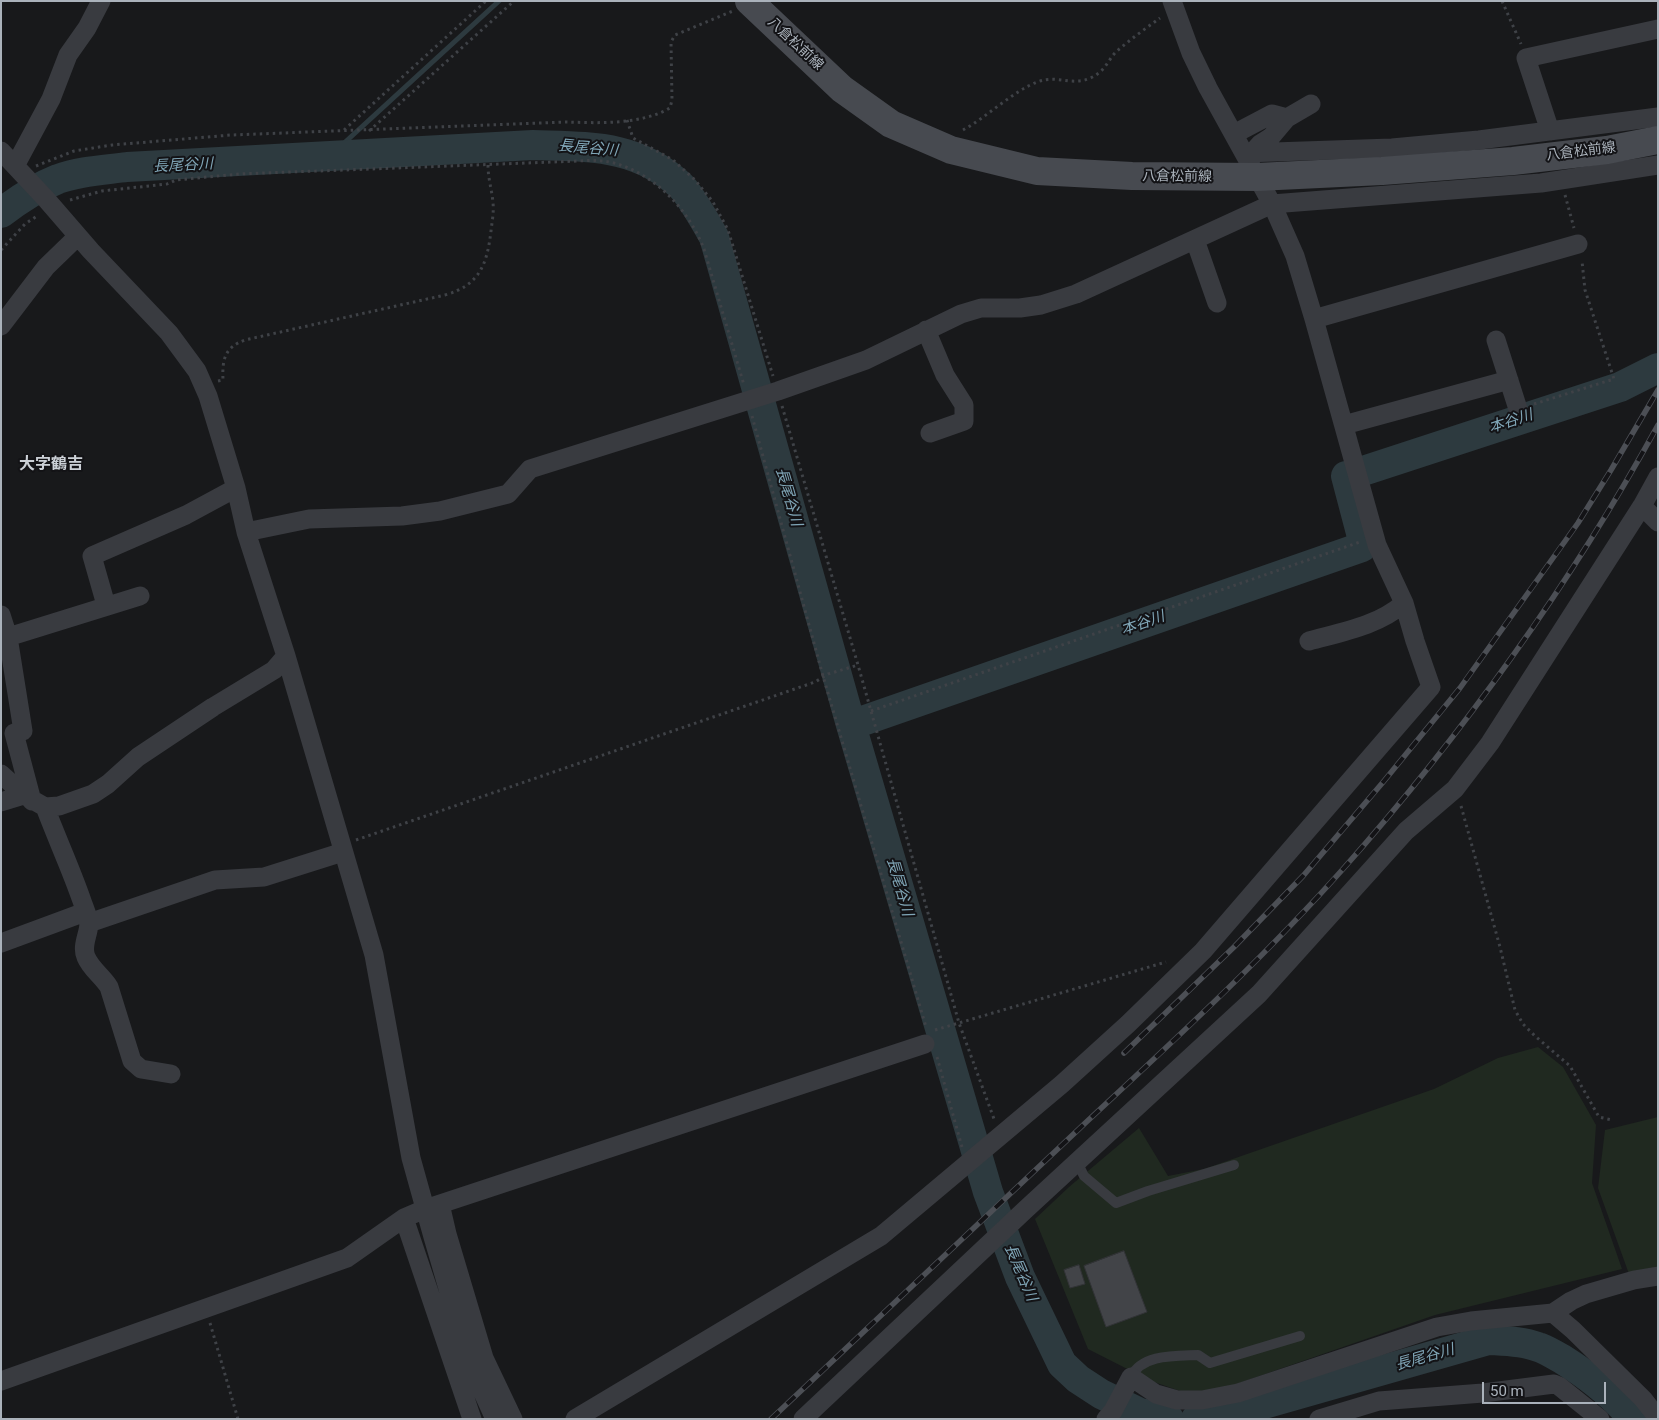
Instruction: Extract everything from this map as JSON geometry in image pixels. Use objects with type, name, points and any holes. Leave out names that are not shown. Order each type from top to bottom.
[{"type":"main road","name":"八倉松前線","points":[[750,2],[842,89],[891,124],[951,150],[1037,171],[1132,176],[1251,161],[1382,171],[1607,150],[1658,140]]},
{"type":"street","points":[[21,172],[68,56],[87,28],[101,1]]},
{"type":"street","points":[[575,1419],[881,1236],[1062,1084],[1128,1024],[1203,951],[1431,687],[1404,603],[1375,537],[1295,256],[1251,161],[1208,88],[1191,53],[1173,4]]},
{"type":"street","points":[[1550,131],[1526,58],[1658,29]]},
{"type":"street","points":[[1251,161],[1287,118],[1311,104]]},
{"type":"street","points":[[1234,134],[1272,114],[1287,118]]},
{"type":"street","points":[[1251,161],[1550,131],[1658,117]]},
{"type":"street","points":[[1,151],[169,333],[197,371],[208,396],[236,488],[246,532],[286,656],[374,955],[411,1158],[447,1234],[484,1358],[513,1419]]},
{"type":"street","points":[[246,532],[309,519],[420,515],[508,494],[530,469],[775,392],[866,360],[946,320],[981,308],[1020,308],[1041,305],[1076,294],[1272,204],[1475,189],[1561,180],[1658,165]]},
{"type":"street","points":[[1,326],[46,267],[78,236]]},
{"type":"street","points":[[1194,240],[1217,304]]},
{"type":"street","points":[[1314,319],[1578,244]]},
{"type":"street","points":[[926,330],[945,375],[964,405],[964,421],[930,433]]},
{"type":"street","points":[[1496,340],[1518,409]]},
{"type":"street","points":[[1344,425],[1509,380]]},
{"type":"street","points":[[803,1419],[1259,994],[1406,831],[1455,789],[1490,743],[1642,506],[1658,477]]},
{"type":"street","points":[[106,605],[92,556],[186,515],[236,488]]},
{"type":"street","points":[[1642,506],[1658,522]]},
{"type":"street","points":[[8,637],[140,596]]},
{"type":"street","points":[[1310,641],[1351,630],[1379,619],[1394,612],[1404,603]]},
{"type":"street","points":[[1,615],[8,637],[23,731],[14,733],[34,801],[72,871],[87,917],[84,954],[89,965],[103,977],[109,987],[132,1061],[141,1069],[171,1074]]},
{"type":"street","points":[[1,802],[34,801],[59,806],[92,794],[108,784],[138,757],[212,707],[274,670],[286,656]]},
{"type":"street","points":[[1,774],[34,801]]},
{"type":"street","points":[[1,943],[215,880],[264,877],[342,848]]},
{"type":"street","points":[[1,1380],[346,1258],[404,1218],[433,1206],[930,1040]]},
{"type":"street","points":[[433,1206],[470,1364],[495,1419]]},
{"type":"street","points":[[404,1218],[472,1419]]},
{"type":"street","points":[[1109,1415],[1129,1381],[1156,1394],[1178,1400],[1202,1400],[1238,1392],[1437,1327],[1471,1321],[1554,1313],[1571,1301],[1586,1294],[1634,1280],[1658,1276]]},
{"type":"street","points":[[1554,1313],[1574,1330],[1644,1399],[1658,1418]]},
{"type":"street","points":[[1319,1419],[1340,1416],[1379,1401],[1483,1393],[1554,1384],[1600,1419]]},
{"type":"lane","points":[[1077,1162],[1084,1176],[1116,1203],[1148,1191],[1234,1165]]},
{"type":"lane","points":[[1129,1381],[1134,1371],[1146,1361],[1198,1354],[1210,1363],[1300,1336]]},
{"type":"path","points":[[344,131],[486,1]]},
{"type":"path","points":[[368,131],[514,1]]},
{"type":"path","points":[[1502,1],[1526,58]]},
{"type":"path","points":[[21,172],[74,151],[112,145],[231,134],[368,131],[566,122],[599,123],[628,120],[661,113],[670,108],[672,100],[671,42],[675,35],[720,17],[750,2]]},
{"type":"path","points":[[938,144],[981,120],[1020,91],[1038,82],[1054,79],[1079,82],[1100,72],[1116,52],[1173,4]]},
{"type":"path","points":[[628,120],[633,138],[673,160],[695,180],[713,202],[728,230],[858,664],[957,1024],[998,1137]]},
{"type":"path","points":[[1,250],[25,224],[50,203],[94,192],[167,184],[176,180],[239,174],[596,160],[614,163],[632,170],[651,181],[668,195],[689,218],[698,232],[704,248],[750,400],[823,676],[930,1040],[969,1163]]},
{"type":"path","points":[[203,384],[223,380],[222,368],[224,359],[234,344],[458,292],[467,286],[483,268],[490,242],[493,203],[488,178],[488,165]]},
{"type":"path","points":[[1518,409],[1614,379],[1585,290],[1578,244],[1561,180]]},
{"type":"path","points":[[871,711],[1375,537]]},
{"type":"path","points":[[342,848],[815,682],[823,676],[858,664]]},
{"type":"path","points":[[1455,789],[1498,938],[1516,1010],[1523,1024],[1534,1036],[1570,1066],[1599,1117],[1612,1120]]},
{"type":"path","points":[[930,1040],[957,1024],[1203,951]]},
{"type":"path","points":[[205,1308],[238,1419]]},
{"type":"shaded area","points":[[1538,1047],[1563,1067],[1596,1125],[1592,1183],[1622,1269],[1435,1315],[1225,1388],[1186,1393],[1151,1381],[1088,1349],[1035,1219],[1069,1187],[1139,1128],[1168,1176],[1204,1169],[1434,1089],[1498,1058]]},
{"type":"shaded area","points":[[1658,1117],[1658,1270],[1629,1274],[1598,1188],[1605,1130]]},
{"type":"building","points":[[1124,1251],[1147,1312],[1106,1327],[1084,1266]]},
{"type":"building","points":[[1079,1265],[1085,1284],[1070,1288],[1064,1270]]},
{"type":"waterway","points":[[330,156],[499,1]]},
{"type":"waterway","name":"長尾谷川","points":[[1,213],[28,194],[51,182],[75,174],[101,170],[533,145],[593,148],[630,155],[665,172],[685,190],[714,237],[851,725],[988,1192],[1020,1277],[1062,1364],[1078,1379],[1101,1394],[1140,1413],[1169,1419]]},
{"type":"waterway","name":"本谷川","points":[[1363,471],[1620,387],[1658,368]]},
{"type":"waterway","name":"本谷川","points":[[851,725],[1362,547],[1361,533],[1346,476],[1350,475]]},
{"type":"waterway","name":"長尾谷川","points":[[1196,1419],[1215,1418],[1488,1340],[1526,1344],[1550,1352],[1572,1365],[1600,1386],[1633,1419]]},
{"type":"railway","points":[[1124,1053],[1234,947],[1303,876],[1460,688],[1578,523],[1658,390]]},
{"type":"railway","points":[[771,1419],[1214,1001],[1280,936],[1343,869],[1430,765],[1513,656],[1589,542],[1625,484],[1658,425]]},
{"type":"district","name":"大字鶴吉","points":[[51,465]]}]
